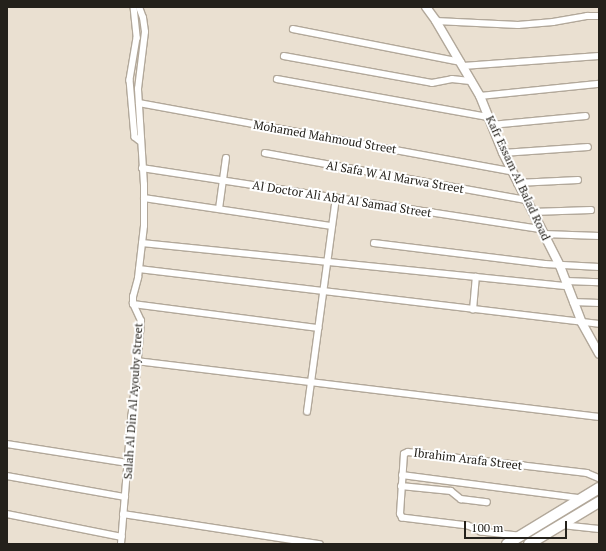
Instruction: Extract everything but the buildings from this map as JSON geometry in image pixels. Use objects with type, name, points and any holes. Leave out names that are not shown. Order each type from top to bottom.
[{"type":"highway","points":[[507,544],[599,488]]},
{"type":"highway","points":[[529,544],[599,502]]},
{"type":"street","name":"Salah Al Din Al Ayouby Street","points":[[134,7],[137,38],[130,80],[135,136],[140,141]]},
{"type":"street","name":"Salah Al Din Al Ayouby Street","points":[[122,544],[123,514],[140,320],[133,304],[142,243],[144,198],[140,141],[139,70],[145,32],[143,18],[139,7]]},
{"type":"street","name":"Kafr Essam Al Balad Road","points":[[426,7],[436,21],[480,96],[511,171],[560,266],[582,323],[599,354]]},
{"type":"street","points":[[436,21],[518,24],[553,22],[587,16],[599,16]]},
{"type":"street","points":[[293,29],[462,64],[599,56]]},
{"type":"street","points":[[284,56],[432,83],[452,78],[472,81]]},
{"type":"street","points":[[277,79],[490,121],[586,116]]},
{"type":"street","points":[[480,96],[599,84]]},
{"type":"street","name":"Mohamed Mahmoud Street","points":[[139,103],[511,171]]},
{"type":"street","points":[[503,153],[588,147]]},
{"type":"street","name":"Al Safa W Al Marwa Street","points":[[265,153],[526,200]]},
{"type":"street","points":[[219,209],[226,158]]},
{"type":"street","name":"Al Doctor Ali Abd Al Samad Street","points":[[142,168],[542,232],[599,236]]},
{"type":"street","points":[[517,183],[578,180]]},
{"type":"street","points":[[144,198],[332,226]]},
{"type":"street","points":[[307,412],[336,198]]},
{"type":"street","points":[[532,212],[591,210]]},
{"type":"street","points":[[142,243],[476,277],[566,283],[599,282]]},
{"type":"street","points":[[374,243],[560,266],[599,266]]},
{"type":"street","points":[[139,269],[599,324]]},
{"type":"street","points":[[473,310],[476,277]]},
{"type":"street","points":[[573,302],[599,303]]},
{"type":"street","points":[[133,304],[318,328]]},
{"type":"street","points":[[137,361],[599,417]]},
{"type":"street","points":[[7,444],[128,463]]},
{"type":"street","name":"Ibrahim Arafa Street","points":[[519,536],[481,532],[468,526],[402,518],[400,514],[403,456],[408,452],[587,473],[599,478]]},
{"type":"street","points":[[402,475],[582,498]]},
{"type":"street","points":[[7,476],[125,497]]},
{"type":"street","points":[[401,486],[451,491],[460,499],[487,502]]},
{"type":"street","points":[[7,514],[122,537]]},
{"type":"street","points":[[123,514],[320,544]]},
{"type":"street","points":[[560,525],[599,529]]}]
